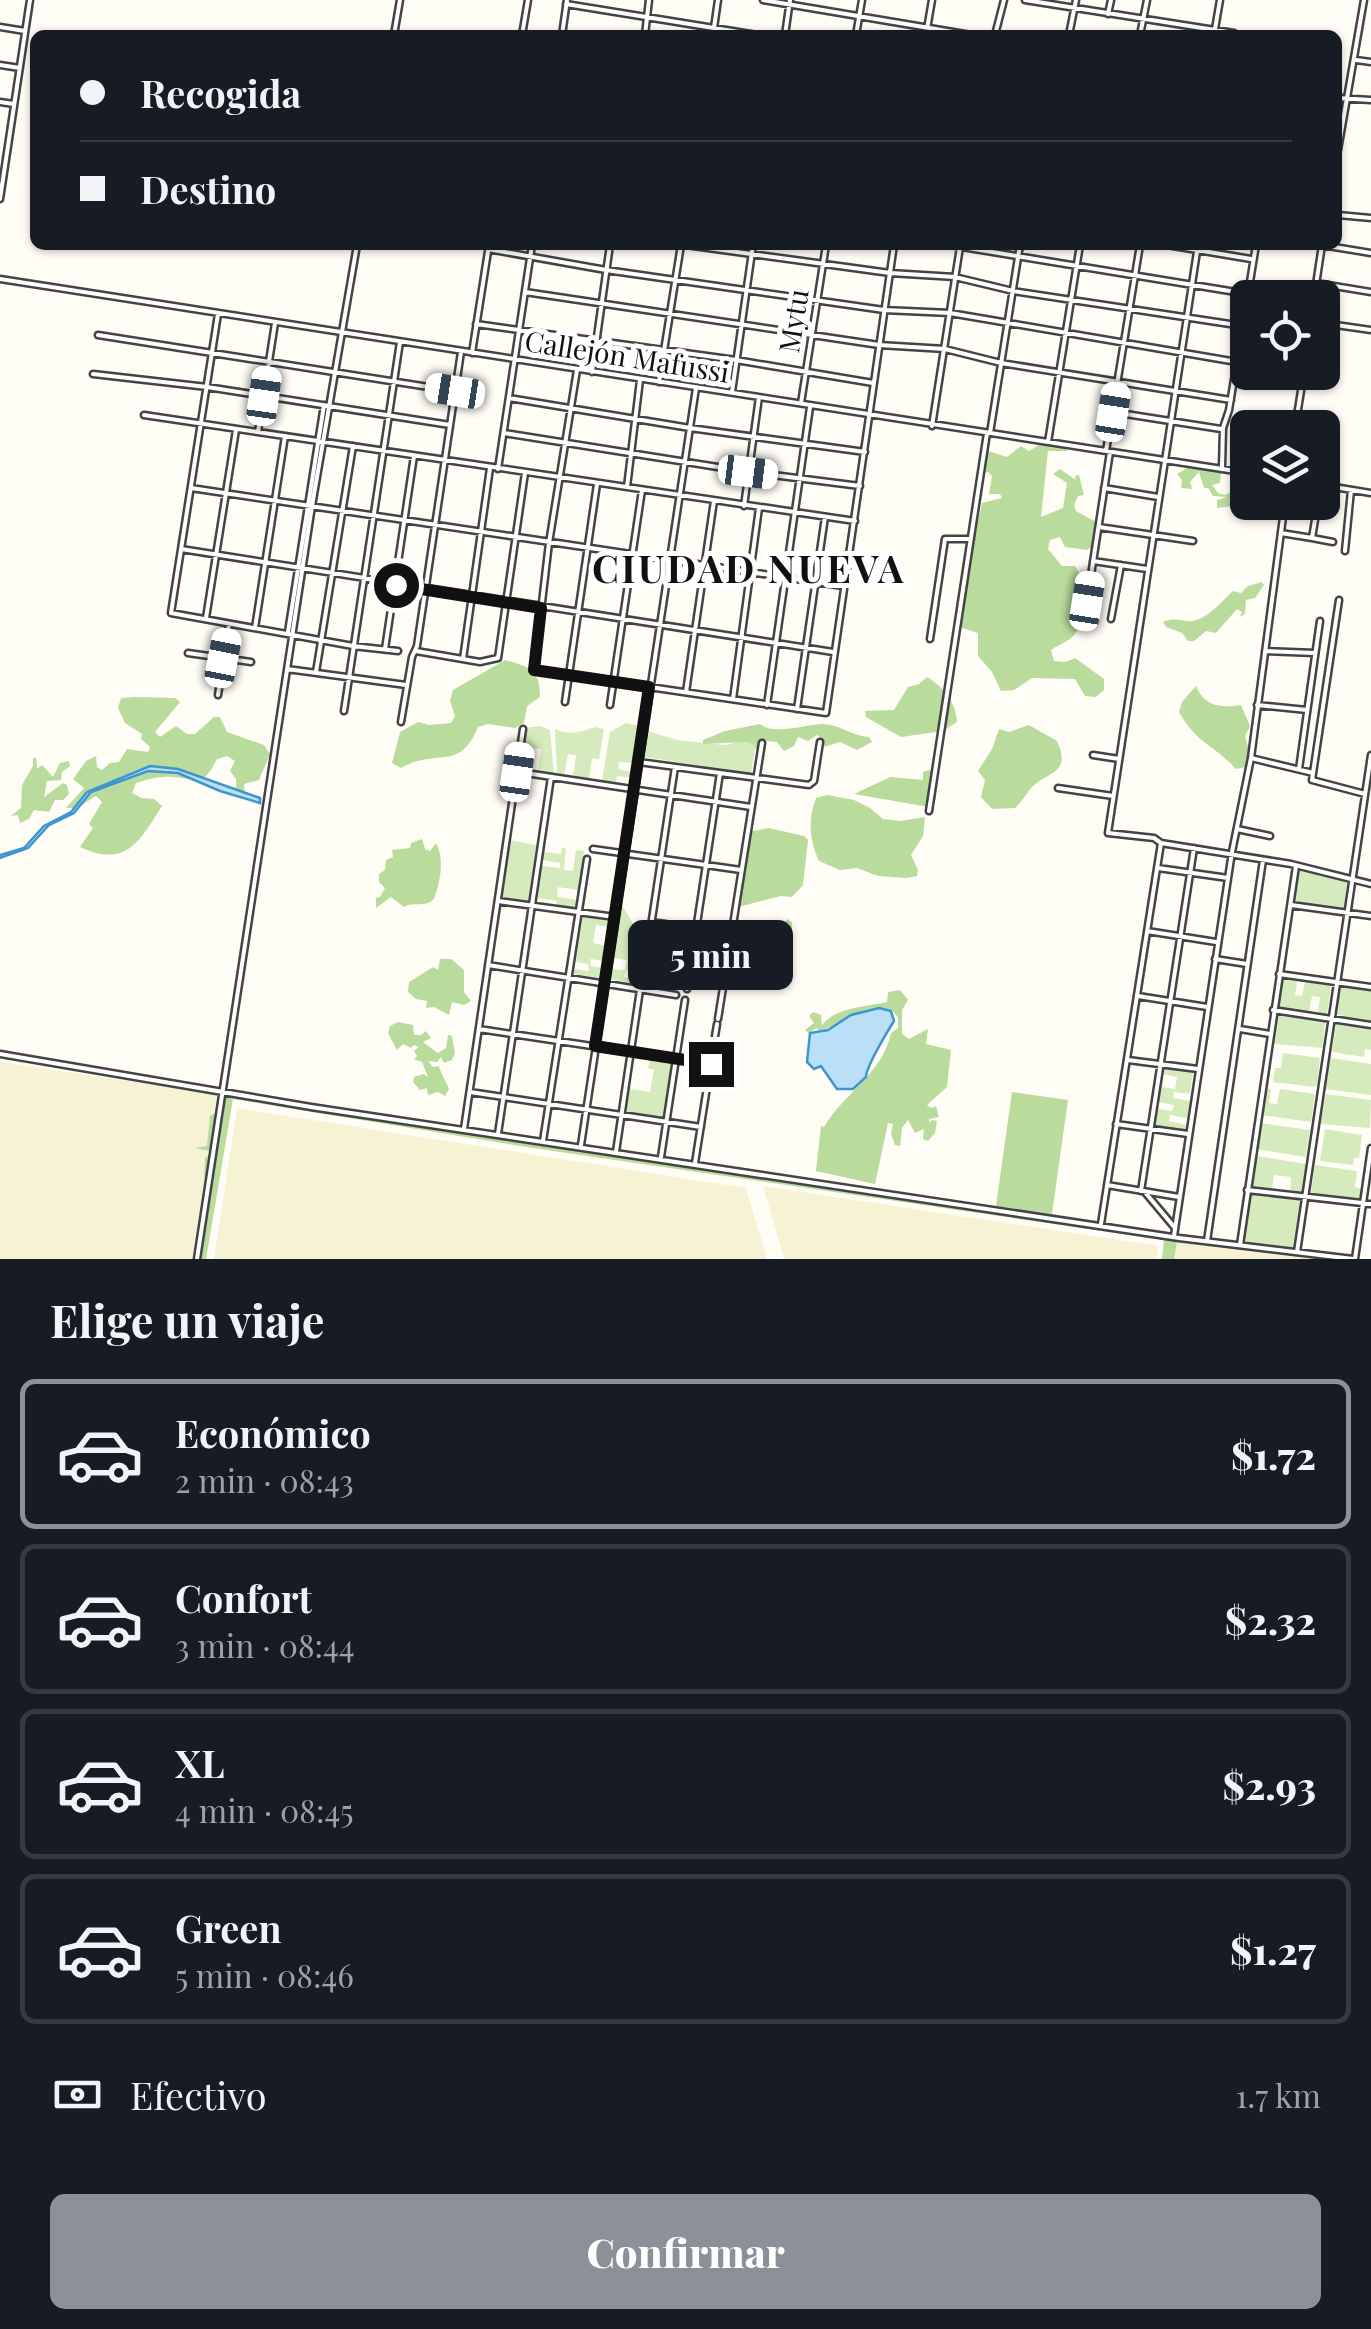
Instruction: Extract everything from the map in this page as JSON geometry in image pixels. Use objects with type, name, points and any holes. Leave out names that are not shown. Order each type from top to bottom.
[{"type":"street","points":[[0,199],[30,0]]},
{"type":"street","points":[[395,30],[400,0]]},
{"type":"street","points":[[523,30],[528,0]]},
{"type":"street","points":[[646,30],[649,0]]},
{"type":"street","points":[[714,28],[718,0]]},
{"type":"street","points":[[763,0],[947,30]]},
{"type":"street","points":[[857,30],[862,0]]},
{"type":"street","points":[[927,30],[932,0]]},
{"type":"street","points":[[997,30],[1004,0]]},
{"type":"street","points":[[1025,0],[1198,30]]},
{"type":"street","points":[[1070,30],[1076,0]]},
{"type":"street","points":[[1108,14],[1111,0]]},
{"type":"street","points":[[1141,30],[1147,0]]},
{"type":"street","points":[[1215,30],[1220,0]]},
{"type":"street","points":[[1342,127],[1364,0]]},
{"type":"street","points":[[563,30],[566,2],[726,30]]},
{"type":"street","points":[[786,30],[790,2]]},
{"type":"street","points":[[0,27],[25,31]]},
{"type":"street","points":[[1355,60],[1371,62]]},
{"type":"street","points":[[0,65],[20,68]]},
{"type":"street","points":[[1342,98],[1371,100]]},
{"type":"street","points":[[0,102],[14,104]]},
{"type":"street","points":[[1342,215],[1371,218]]},
{"type":"street","points":[[1342,248],[1371,253]]},
{"type":"street","points":[[198,1259],[320,440],[356,250]]},
{"type":"street","points":[[472,354],[488,250]]},
{"type":"street","points":[[503,250],[606,270],[884,310],[950,313],[1230,361]]},
{"type":"street","points":[[498,469],[531,250]]},
{"type":"street","points":[[592,372],[609,250]]},
{"type":"street","points":[[659,382],[683,250]]},
{"type":"street","points":[[726,250],[890,273],[956,277],[1013,291],[1230,324]]},
{"type":"street","points":[[732,392],[752,250]]},
{"type":"street","name":"Mytu","points":[[801,403],[825,250]]},
{"type":"street","points":[[577,370],[549,542],[534,670],[826,714],[893,250]]},
{"type":"street","points":[[932,426],[959,250]]},
{"type":"street","points":[[979,250],[1230,291]]},
{"type":"street","points":[[930,811],[1019,250]]},
{"type":"street","points":[[1048,442],[1079,250]]},
{"type":"street","points":[[1087,601],[1139,250]]},
{"type":"street","points":[[1198,250],[1108,833],[1263,859],[1371,884]]},
{"type":"street","points":[[1211,250],[1253,260]]},
{"type":"street","points":[[1250,280],[1255,250]]},
{"type":"street","points":[[1316,280],[1321,250]]},
{"type":"street","name":"Callejón Mafussi","points":[[0,279],[1230,471]]},
{"type":"street","points":[[1340,287],[1371,292]]},
{"type":"street","points":[[525,292],[879,345],[944,349],[1231,400]]},
{"type":"street","points":[[218,314],[171,613],[353,646],[398,650]]},
{"type":"street","points":[[258,432],[275,323]]},
{"type":"street","points":[[476,324],[873,383]]},
{"type":"street","points":[[1340,326],[1371,330]]},
{"type":"street","points":[[98,335],[455,391]]},
{"type":"street","points":[[344,711],[400,342]]},
{"type":"street","points":[[401,722],[426,590],[460,352]]},
{"type":"street","points":[[92,374],[207,387],[450,425]]},
{"type":"street","points":[[626,487],[640,380]]},
{"type":"street","points":[[580,1147],[696,388]]},
{"type":"street","points":[[1222,470],[1223,428],[1233,390]]},
{"type":"street","points":[[509,398],[865,452]]},
{"type":"street","points":[[744,506],[759,398]]},
{"type":"street","points":[[767,704],[811,405]]},
{"type":"street","points":[[1113,412],[1223,428]]},
{"type":"street","points":[[144,415],[855,521]]},
{"type":"street","points":[[206,619],[236,430]]},
{"type":"street","points":[[504,433],[861,487]]},
{"type":"street","points":[[255,628],[285,436]]},
{"type":"street","points":[[316,672],[353,446]]},
{"type":"street","points":[[386,649],[414,456]]},
{"type":"street","points":[[463,659],[490,468]]},
{"type":"street","points":[[414,651],[480,662],[498,658],[524,473]]},
{"type":"street","points":[[565,702],[597,484]]},
{"type":"street","points":[[190,488],[845,586]]},
{"type":"street","points":[[1104,488],[1158,497]]},
{"type":"street","points":[[1340,488],[1371,492]]},
{"type":"street","points":[[610,705],[642,490]]},
{"type":"street","points":[[1345,551],[1352,490]]},
{"type":"street","points":[[686,692],[714,501]]},
{"type":"street","points":[[732,700],[759,508]]},
{"type":"street","points":[[797,709],[824,517]]},
{"type":"street","points":[[1174,1236],[1231,854],[1252,758],[1283,520]]},
{"type":"street","points":[[1312,538],[1315,520]]},
{"type":"street","points":[[1098,526],[1193,541]]},
{"type":"street","points":[[1281,534],[1332,542]]},
{"type":"street","points":[[930,639],[945,538],[971,538]]},
{"type":"street","points":[[181,549],[834,652]]},
{"type":"street","points":[[1093,560],[1147,569]]},
{"type":"street","points":[[1111,619],[1121,565]]},
{"type":"street","points":[[1340,600],[1314,783],[1365,794]]},
{"type":"street","points":[[1299,769],[1320,620]]},
{"type":"street","points":[[218,694],[229,624]]},
{"type":"street","points":[[1265,651],[1315,653]]},
{"type":"street","points":[[188,653],[250,662]]},
{"type":"street","points":[[287,669],[407,685]]},
{"type":"street","points":[[1257,705],[1307,710]]},
{"type":"street","points":[[464,1129],[523,729]]},
{"type":"street","points":[[638,762],[812,784],[820,742]]},
{"type":"street","points":[[695,1163],[762,743]]},
{"type":"street","points":[[1093,755],[1118,759]]},
{"type":"street","points":[[1297,1252],[1371,755]]},
{"type":"street","points":[[1252,758],[1313,773]]},
{"type":"street","points":[[649,939],[675,767]]},
{"type":"street","points":[[517,772],[751,807]]},
{"type":"street","points":[[687,989],[720,773]]},
{"type":"street","points":[[498,1134],[555,778]]},
{"type":"street","points":[[1058,788],[1113,796]]},
{"type":"street","points":[[1237,829],[1270,836]]},
{"type":"street","points":[[1101,1225],[1161,843]]},
{"type":"street","points":[[1175,1228],[1142,1191],[1194,848]]},
{"type":"street","points":[[594,849],[742,870]]},
{"type":"street","points":[[544,1141],[586,859]]},
{"type":"street","points":[[1206,1241],[1263,859]]},
{"type":"street","points":[[1240,1245],[1296,866]]},
{"type":"street","points":[[1157,868],[1228,878]]},
{"type":"street","points":[[498,901],[615,918]]},
{"type":"street","points":[[1290,905],[1371,916]]},
{"type":"street","points":[[652,922],[731,934]]},
{"type":"street","points":[[1147,931],[1218,942]]},
{"type":"street","points":[[616,1152],[645,956]]},
{"type":"street","points":[[1215,959],[1248,964]]},
{"type":"street","points":[[488,964],[676,994]]},
{"type":"street","points":[[1279,974],[1371,987]]},
{"type":"street","points":[[1136,996],[1208,1007]]},
{"type":"street","points":[[661,1158],[685,1000]]},
{"type":"street","points":[[1274,1010],[1371,1025]]},
{"type":"street","points":[[479,1029],[711,1064]]},
{"type":"street","points":[[1238,1029],[1270,1034]]},
{"type":"street","points":[[0,1054],[296,1105],[1206,1241],[1354,1259],[1371,1148]]},
{"type":"street","points":[[1126,1060],[1198,1069]]},
{"type":"street","points":[[470,1092],[701,1127]]},
{"type":"street","points":[[1116,1124],[1188,1134]]},
{"type":"street","points":[[1107,1185],[1180,1196]]},
{"type":"street","points":[[1248,1190],[1371,1204]]},
{"type":"shaded area","points":[[0,1062],[217,1094],[192,1259],[0,1259]]},
{"type":"shaded area","points":[[237,1108],[746,1188],[767,1259],[214,1259]]},
{"type":"shaded area","points":[[763,1186],[1159,1246],[1156,1259],[784,1259]]},
{"type":"shaded area","points":[[1174,1239],[1342,1259],[1170,1259]]},
{"type":"green space","points":[[1042,443],[1064,446],[1067,451],[1048,451],[1041,517],[1063,508],[1067,483],[1053,474],[1060,469],[1076,480],[1079,475],[1084,495],[1078,496],[1076,511],[1096,522],[1096,544],[1087,550],[1065,547],[1060,537],[1050,540],[1048,549],[1062,566],[1075,566],[1083,582],[1085,602],[1078,630],[1051,650],[1054,661],[1075,658],[1104,679],[1104,690],[1096,697],[1085,696],[1075,679],[1032,678],[1014,690],[1001,691],[978,656],[978,633],[956,626],[982,503],[1002,498],[1000,494],[989,494],[992,476],[988,472],[979,474],[979,455],[985,450],[1007,457],[1021,446],[1029,451]]},
{"type":"green space","points":[[1187,468],[1221,472],[1220,483],[1212,485],[1218,493],[1230,492],[1230,506],[1217,508],[1217,500],[1227,497],[1213,496],[1204,488],[1199,472],[1190,482],[1192,489],[1181,488],[1182,480],[1177,474]]},
{"type":"green space","points":[[1262,582],[1264,585],[1255,598],[1246,600],[1245,614],[1240,617],[1242,612],[1237,609],[1216,633],[1206,631],[1188,641],[1163,622],[1200,619],[1233,591],[1241,593]]},
{"type":"green space","points":[[505,660],[527,668],[538,681],[540,697],[527,706],[524,723],[515,728],[488,724],[478,727],[471,741],[455,755],[401,768],[392,763],[400,732],[418,722],[451,723],[455,716],[450,701],[453,690]]},
{"type":"green space","points":[[927,677],[948,696],[957,722],[943,731],[901,737],[866,717],[865,711],[894,710],[908,687]]},
{"type":"green space","points":[[1196,686],[1214,704],[1241,705],[1250,726],[1245,736],[1251,758],[1246,767],[1236,769],[1192,731],[1179,712]]},
{"type":"green space","points":[[121,698],[175,698],[180,702],[155,732],[160,737],[176,726],[187,734],[195,734],[214,717],[220,717],[227,732],[264,745],[270,754],[259,780],[244,784],[245,794],[236,789],[236,779],[230,771],[235,761],[227,756],[217,759],[207,775],[198,780],[166,777],[136,783],[132,793],[154,799],[162,806],[129,848],[109,855],[96,853],[80,847],[93,828],[89,824],[102,802],[96,796],[77,808],[66,808],[84,788],[73,779],[86,761],[96,756],[97,767],[102,770],[119,762],[127,749],[148,752],[150,747],[141,739],[142,734],[125,723],[118,708]]},
{"type":"green space","points":[[626,723],[639,726],[634,763],[619,762],[618,769],[632,772],[632,778],[617,776],[616,783],[602,781],[610,732]]},
{"type":"green space","points":[[760,724],[773,729],[829,725],[869,737],[872,742],[857,750],[840,742],[820,748],[821,738],[817,735],[808,741],[798,737],[794,746],[784,751],[777,742],[766,741],[759,754],[753,744],[746,742],[703,744],[703,740],[725,731]]},
{"type":"green space","points":[[1029,725],[1057,741],[1060,766],[1032,787],[1015,808],[992,809],[981,797],[985,780],[978,771],[999,729],[1009,732]]},
{"type":"green space","points":[[540,726],[550,730],[554,774],[538,772],[541,749],[531,748],[528,770],[520,769],[526,728]]},
{"type":"green space","points":[[595,727],[604,729],[599,759],[592,758],[589,780],[573,777],[576,755],[568,754],[564,776],[557,774],[555,729],[570,733]]},
{"type":"green space","points":[[647,731],[677,740],[724,745],[757,738],[751,773],[644,757]]},
{"type":"green space","points":[[33,758],[37,769],[42,765],[53,777],[60,763],[69,761],[61,780],[47,781],[44,797],[63,783],[69,794],[63,800],[55,800],[49,812],[34,810],[29,819],[20,823],[18,815],[11,816],[21,808],[22,785],[33,766]]},
{"type":"green space","points":[[923,772],[937,774],[936,799],[929,807],[854,794],[890,777],[923,780]]},
{"type":"green space","points":[[827,795],[854,800],[883,819],[925,817],[923,836],[911,855],[917,876],[878,876],[857,868],[840,870],[819,861],[813,845],[812,814],[816,798]]},
{"type":"green space","points":[[769,828],[808,840],[803,885],[792,897],[738,907],[747,832]]},
{"type":"green space","points":[[422,839],[425,849],[430,851],[436,843],[440,856],[440,878],[434,899],[404,907],[391,897],[376,908],[376,898],[385,888],[379,882],[379,874],[385,870],[386,860],[393,857],[392,850],[410,848],[411,843]]},
{"type":"green space","points":[[509,840],[536,845],[528,902],[501,898]]},
{"type":"green space","points":[[562,848],[566,848],[564,870],[573,871],[576,850],[584,851],[578,890],[558,887],[557,897],[577,900],[575,909],[538,898],[542,866],[560,868],[560,863],[543,860],[544,852],[561,854]]},
{"type":"green space","points":[[1299,870],[1347,882],[1344,908],[1293,903]]},
{"type":"green space","points":[[621,903],[644,942],[639,973],[626,971],[624,977],[638,980],[638,984],[609,979],[610,969],[625,970],[627,960],[613,958]]},
{"type":"green space","points":[[583,917],[610,921],[609,927],[596,925],[593,943],[607,946],[605,961],[590,959],[591,966],[603,968],[601,978],[574,974],[574,969],[589,971],[588,964],[576,962]]},
{"type":"green space","points":[[787,919],[792,922],[792,951],[787,974],[766,976],[727,960],[738,925],[779,932]]},
{"type":"green space","points":[[440,959],[451,959],[464,970],[464,992],[471,1001],[464,1005],[452,1002],[449,1015],[434,1007],[426,1008],[427,1001],[408,992],[409,982],[433,967],[438,970]]},
{"type":"green space","points":[[1281,979],[1297,981],[1295,995],[1302,996],[1305,982],[1331,986],[1327,1014],[1318,1013],[1320,997],[1312,996],[1309,1012],[1277,1007]]},
{"type":"green space","points":[[1341,986],[1371,991],[1371,1022],[1335,1014]]},
{"type":"green space","points":[[900,990],[908,1000],[902,1010],[902,1034],[909,1039],[928,1029],[926,1044],[951,1050],[947,1087],[927,1105],[936,1106],[939,1117],[929,1119],[930,1123],[937,1121],[935,1133],[928,1141],[923,1139],[924,1129],[915,1133],[908,1120],[902,1128],[900,1146],[895,1145],[893,1124],[888,1123],[875,1184],[816,1171],[821,1126],[880,1060],[891,1033],[898,1028],[898,1018],[892,1010],[870,1009],[809,1033],[805,1030],[814,1023],[809,1016],[813,1012],[821,1015],[822,1025],[843,1011],[887,1002],[888,992]]},
{"type":"green space","points":[[1278,1016],[1325,1021],[1323,1048],[1274,1044]]},
{"type":"green space","points":[[398,1022],[413,1025],[414,1035],[426,1031],[431,1038],[423,1042],[438,1053],[446,1048],[448,1035],[452,1036],[452,1060],[444,1063],[441,1057],[437,1062],[428,1061],[433,1067],[439,1066],[449,1089],[445,1096],[438,1092],[428,1095],[427,1088],[420,1090],[413,1082],[414,1077],[428,1077],[422,1062],[414,1059],[414,1051],[419,1047],[403,1044],[397,1050],[388,1033],[390,1026]]},
{"type":"green space","points":[[1336,1023],[1371,1028],[1371,1050],[1365,1049],[1364,1057],[1332,1052]]},
{"type":"green space","points":[[1283,1053],[1320,1058],[1315,1087],[1273,1082]]},
{"type":"green space","points":[[1331,1058],[1371,1064],[1371,1095],[1325,1089]]},
{"type":"green space","points":[[650,1059],[672,1063],[664,1118],[626,1112],[630,1089],[650,1092],[654,1070],[648,1068]]},
{"type":"green space","points":[[1164,1067],[1193,1071],[1190,1094],[1174,1092],[1173,1098],[1190,1101],[1187,1118],[1170,1115],[1169,1121],[1186,1125],[1185,1130],[1155,1125],[1158,1109],[1172,1111],[1174,1105],[1159,1102],[1161,1087],[1175,1089],[1177,1077],[1162,1074]]},
{"type":"green space","points":[[1265,1088],[1271,1089],[1269,1103],[1277,1104],[1280,1089],[1315,1094],[1311,1122],[1262,1115]]},
{"type":"green space","points":[[221,1091],[1178,1236],[1174,1259],[1162,1259],[1164,1240],[533,1148],[233,1099],[206,1259],[198,1259],[209,1178],[204,1177],[205,1158],[210,1154],[207,1159],[212,1160],[214,1142],[209,1151],[195,1148],[207,1146],[210,1116],[216,1113],[217,1120]]},
{"type":"green space","points":[[1012,1092],[1068,1100],[1052,1214],[996,1206]]},
{"type":"green space","points":[[1326,1094],[1371,1100],[1370,1128],[1320,1124]]},
{"type":"green space","points":[[1260,1123],[1310,1130],[1306,1157],[1256,1149]]},
{"type":"green space","points":[[1325,1129],[1362,1135],[1359,1158],[1354,1158],[1353,1165],[1320,1161]]},
{"type":"green space","points":[[1257,1156],[1306,1164],[1302,1192],[1290,1192],[1291,1177],[1274,1175],[1272,1190],[1252,1188]]},
{"type":"green space","points":[[1315,1165],[1357,1171],[1355,1187],[1362,1189],[1360,1200],[1311,1194]]},
{"type":"green space","points":[[1251,1194],[1300,1200],[1293,1248],[1244,1243]]},
{"type":"water","points":[[150,766],[178,769],[260,798],[260,803],[178,773],[148,771],[91,792],[74,813],[49,825],[28,848],[0,858],[24,848],[44,826],[71,812],[87,792]]},
{"type":"water","points":[[879,1008],[891,1011],[894,1021],[866,1077],[853,1089],[837,1089],[821,1066],[814,1069],[807,1062],[810,1033],[828,1030],[851,1015]]},
{"type":"district","name":"CIUDAD NUEVA","points":[[749,570]]},
{"type":"route","points":[[396,585],[541,608],[534,670],[649,687],[595,1046],[711,1064]]}]
